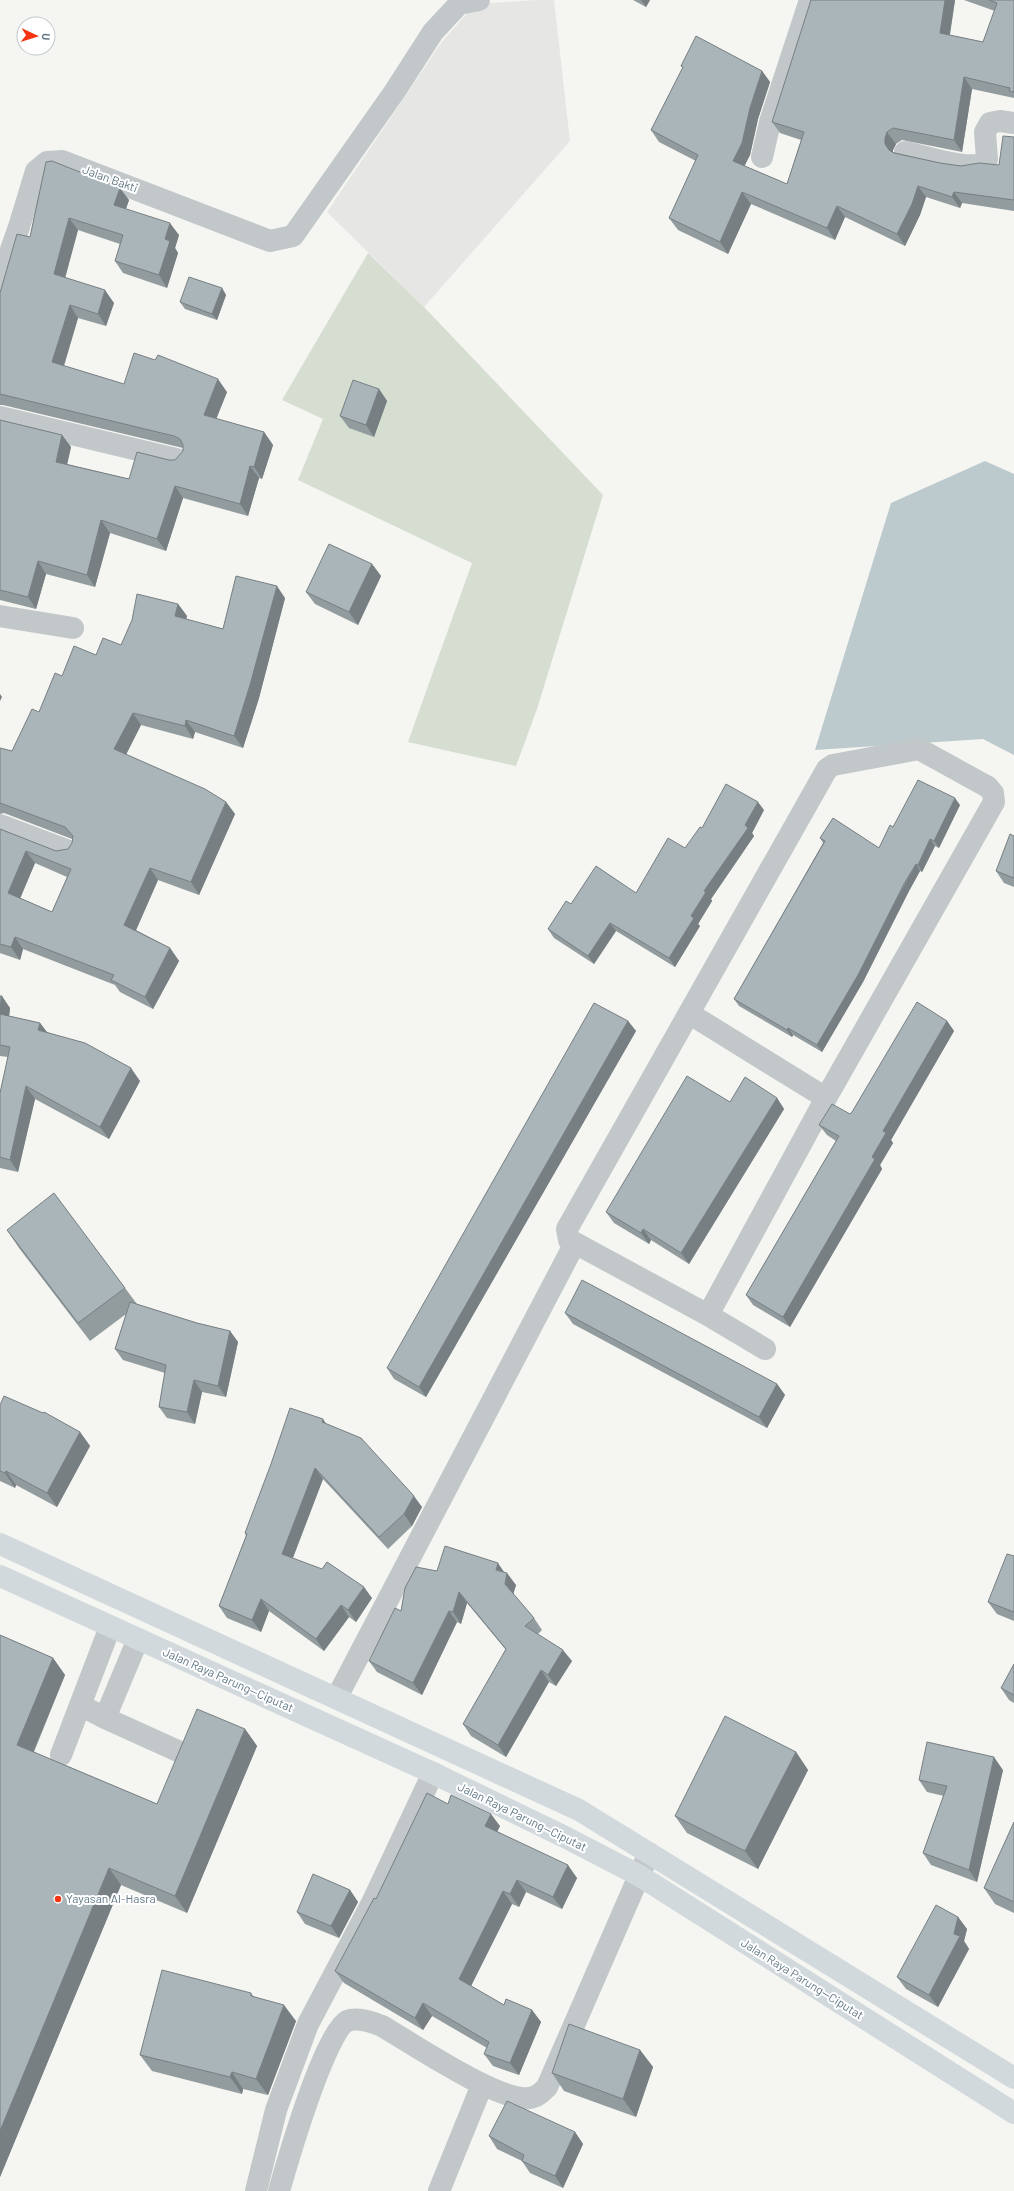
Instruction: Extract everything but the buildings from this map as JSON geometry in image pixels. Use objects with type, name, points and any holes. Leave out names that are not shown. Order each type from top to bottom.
[{"type":"highway","points":[[0,1544],[337,1697],[579,1810],[1014,2078]]},
{"type":"highway","name":"Jalan Raya Parung—Ciputat","points":[[0,1576],[433,1773],[565,1837],[640,1876],[1014,2113]]},
{"type":"highway","points":[[123,1633],[134,1605]]},
{"type":"street","points":[[762,157],[775,107],[810,0]]},
{"type":"street","name":"Jalan Bakti","points":[[0,281],[19,227],[36,171],[47,162],[62,161],[270,241],[294,236],[395,91],[433,32],[465,2]]},
{"type":"street","points":[[906,152],[965,165],[978,165],[987,159],[985,132],[990,123],[1000,121],[1014,123]]},
{"type":"street","points":[[0,417],[180,460]]},
{"type":"street","points":[[0,616],[73,628]]},
{"type":"street","points":[[708,1315],[826,1098],[994,802],[993,793],[988,787],[919,749],[833,764],[827,769],[690,1014],[567,1229],[569,1240],[708,1315],[765,1349]]},
{"type":"street","points":[[0,825],[69,851]]},
{"type":"street","points":[[690,1014],[826,1098]]},
{"type":"street","points":[[337,1697],[575,1243]]},
{"type":"street","points":[[61,1755],[80,1704],[123,1633]]},
{"type":"street","points":[[105,1718],[123,1633]]},
{"type":"street","points":[[80,1704],[105,1718],[180,1752]]},
{"type":"street","points":[[256,2191],[276,2110],[308,2024],[372,1903],[433,1773]]},
{"type":"street","points":[[279,2191],[290,2152],[328,2047],[338,2028],[347,2021],[371,2022],[382,2026],[482,2085],[519,2098],[538,2096],[547,2087],[649,1853]]},
{"type":"street","points":[[439,2191],[482,2085]]},
{"type":"shaded area","points":[[554,0],[570,141],[424,307],[327,212],[441,43],[475,4]]},
{"type":"shaded area","points":[[368,253],[424,307],[603,495],[537,709],[516,766],[408,742],[472,563],[298,480],[323,419],[282,400]]},
{"type":"shaded area","points":[[985,461],[1014,474],[1014,755],[983,739],[815,750],[891,503]]},
{"type":"place","name":"Yayasan Al-Hasra","points":[[58,1899]]}]
